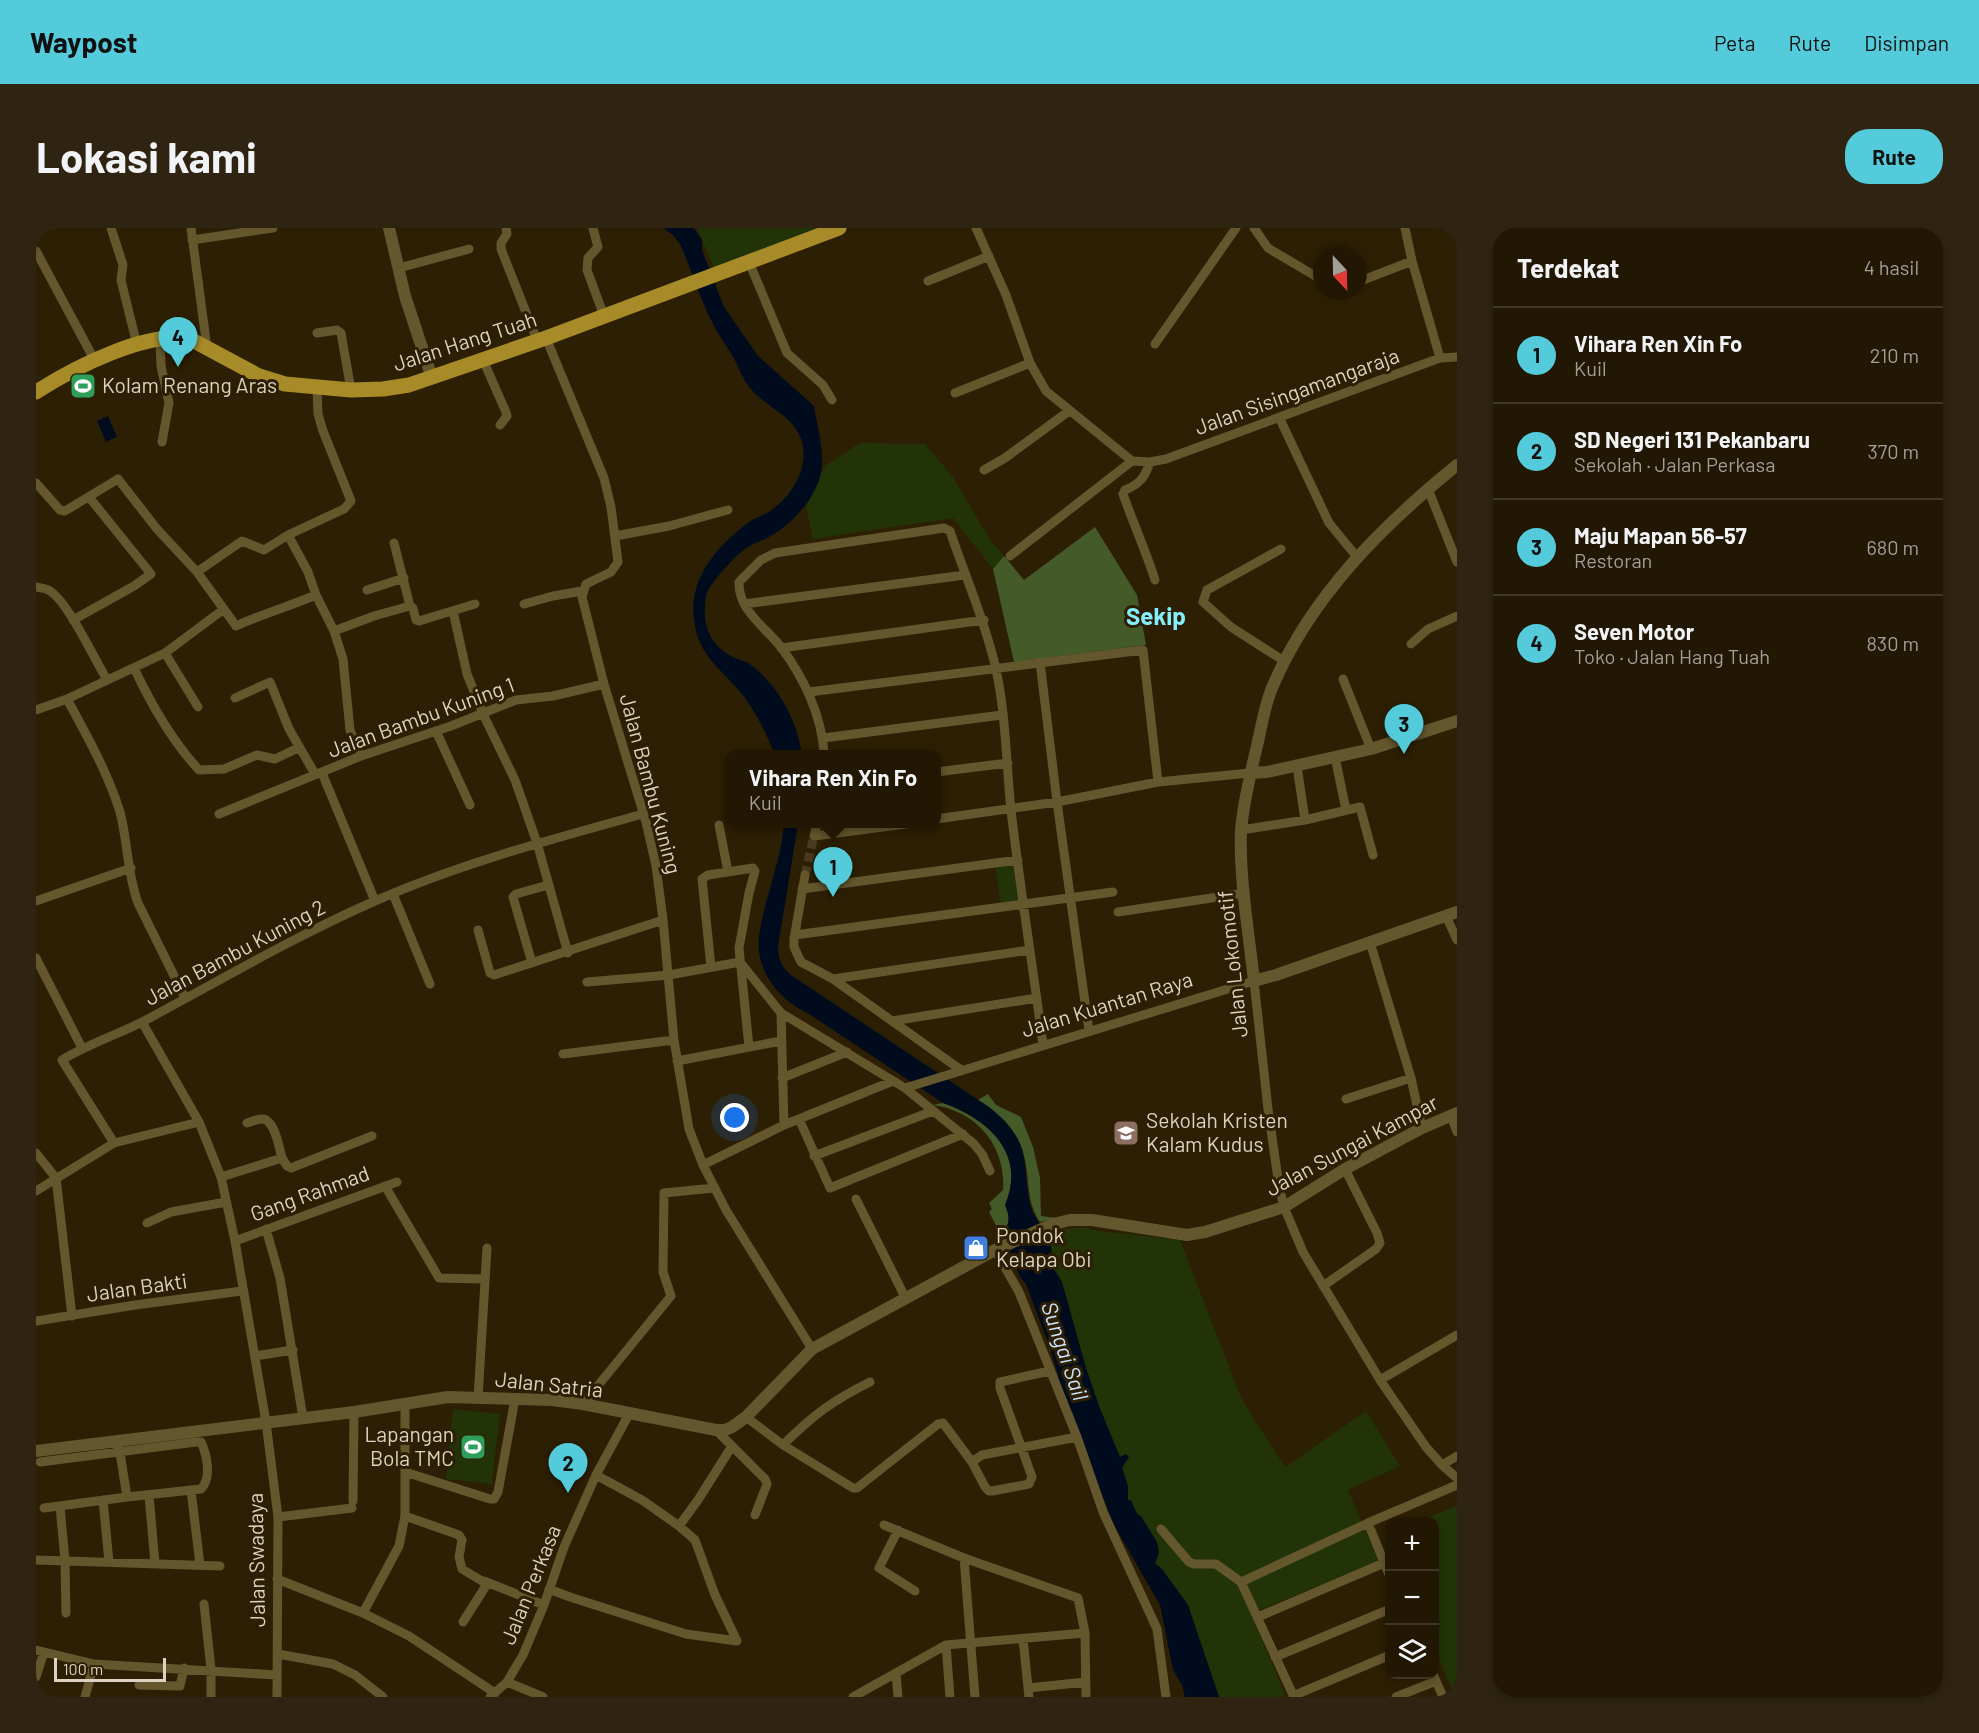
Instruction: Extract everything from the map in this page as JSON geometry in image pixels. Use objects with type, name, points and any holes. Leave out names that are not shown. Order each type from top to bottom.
[{"type":"main road","name":"Jalan Hang Tuah","points":[[36,392],[95,361],[137,345],[160,339],[184,337],[259,376],[285,384],[351,390],[409,385],[542,339],[839,228]]},
{"type":"street","points":[[111,228],[123,265],[121,280],[137,345]]},
{"type":"street","points":[[191,228],[207,348]]},
{"type":"street","points":[[192,240],[273,228]]},
{"type":"street","points":[[389,228],[405,296],[432,378]]},
{"type":"street","points":[[506,228],[507,234],[501,243],[501,249],[604,478],[618,562],[612,572],[591,580],[582,591],[524,604]]},
{"type":"street","points":[[593,228],[598,247],[588,258],[587,270],[604,316]]},
{"type":"street","points":[[976,228],[1006,295],[1030,363],[1046,391],[1132,461],[1010,556]]},
{"type":"street","points":[[1155,344],[1236,228]]},
{"type":"street","points":[[1254,228],[1268,248],[1313,275]]},
{"type":"street","points":[[1406,228],[1412,261],[1440,358]]},
{"type":"street","points":[[399,268],[469,249]]},
{"type":"street","points":[[36,251],[95,361]]},
{"type":"street","points":[[928,281],[989,256]]},
{"type":"street","points":[[1367,278],[1412,261]]},
{"type":"street","points":[[749,262],[787,353],[823,384],[832,400]]},
{"type":"street","points":[[317,333],[337,330],[341,333],[351,390]]},
{"type":"street","points":[[160,339],[161,366],[169,403],[162,442]]},
{"type":"street","name":"Jalan Sisingamangaraja","points":[[1132,461],[1150,462],[1184,453],[1440,358],[1457,357]]},
{"type":"street","points":[[483,360],[507,412],[507,416],[500,425]]},
{"type":"street","points":[[955,393],[1030,363]]},
{"type":"street","points":[[197,572],[242,541],[264,549],[344,508],[351,501],[320,422],[317,388]]},
{"type":"street","points":[[984,470],[1005,458],[1069,411]]},
{"type":"street","points":[[1279,417],[1329,523],[1357,557]]},
{"type":"street","points":[[1150,462],[1142,480],[1125,490],[1123,494],[1155,580]]},
{"type":"street","name":"Jalan Lokomotif","points":[[1457,465],[1428,489],[1357,557],[1327,594],[1298,636],[1271,690],[1251,773],[1241,830],[1254,981],[1270,1120],[1284,1207],[1303,1252],[1380,1380],[1426,1447],[1457,1478]]},
{"type":"street","points":[[37,487],[60,510],[65,511],[118,479],[157,529],[197,572],[236,626],[259,615],[291,606],[316,595]]},
{"type":"street","points":[[1428,489],[1457,562]]},
{"type":"street","points":[[73,620],[151,574],[89,497]]},
{"type":"street","points":[[615,536],[669,526],[728,510]]},
{"type":"street","points":[[824,750],[823,738],[808,692],[781,648],[744,604],[739,582],[762,560],[775,553],[944,528],[950,531],[984,620],[996,668],[1008,763],[1011,809],[1043,1045]]},
{"type":"street","points":[[288,535],[308,572],[316,595],[334,631],[342,658],[350,730],[361,756]]},
{"type":"street","points":[[394,543],[410,606],[413,608],[416,620],[475,604]]},
{"type":"street","points":[[1281,549],[1207,590],[1203,602],[1232,627],[1284,661]]},
{"type":"street","points":[[744,604],[965,575]]},
{"type":"street","points":[[367,590],[404,578]]},
{"type":"street","points":[[36,587],[48,590],[56,596],[73,620],[107,680]]},
{"type":"street","name":"Jalan Bambu Kuning","points":[[582,591],[604,684],[644,814],[656,866],[674,1040],[689,1130],[703,1165],[726,1210],[812,1349]]},
{"type":"street","points":[[334,631],[410,606]]},
{"type":"street","points":[[36,710],[68,699],[165,653],[224,609]]},
{"type":"street","points":[[453,611],[467,674],[514,780],[537,843],[568,953]]},
{"type":"street","points":[[1411,644],[1428,629],[1457,616]]},
{"type":"street","points":[[781,648],[984,620]]},
{"type":"street","points":[[808,692],[1143,650],[1158,782]]},
{"type":"street","points":[[165,653],[198,707]]},
{"type":"street","points":[[1040,662],[1089,1031]]},
{"type":"street","points":[[134,668],[151,703],[187,758],[199,770],[224,769],[257,755],[275,759],[298,748]]},
{"type":"street","points":[[1343,679],[1371,749]]},
{"type":"street","points":[[235,698],[270,682],[298,748],[318,773],[375,901]]},
{"type":"street","name":"Jalan Bambu Kuning 1","points":[[219,814],[361,756],[436,731],[516,700],[553,696],[604,684]]},
{"type":"street","points":[[68,699],[110,785],[126,839],[133,888],[138,903],[185,998]]},
{"type":"street","points":[[823,738],[1002,715]]},
{"type":"street","points":[[941,818],[1057,802],[1158,782],[1297,766],[1371,749],[1457,721]]},
{"type":"street","points":[[436,731],[470,805]]},
{"type":"street","points":[[1335,757],[1346,810]]},
{"type":"street","points":[[941,771],[1008,763]]},
{"type":"street","points":[[1297,766],[1305,820]]},
{"type":"street","points":[[1241,830],[1305,820],[1360,807],[1373,855]]},
{"type":"street","name":"Jalan Bambu Kuning 2","points":[[266,1422],[235,1241],[221,1177],[199,1122],[142,1022],[375,901],[537,843],[644,814]]},
{"type":"street","points":[[718,825],[728,872]]},
{"type":"street","points":[[816,828],[814,836],[875,828]]},
{"type":"street","points":[[802,889],[1018,860]]},
{"type":"street","points":[[36,900],[131,868]]},
{"type":"street","points":[[711,967],[702,879],[704,876],[753,868],[755,871],[739,948],[749,1047]]},
{"type":"street","points":[[805,874],[794,946],[801,962],[833,979],[961,1070]]},
{"type":"street","points":[[532,963],[513,897],[516,894],[548,885]]},
{"type":"street","points":[[795,935],[1113,892]]},
{"type":"street","points":[[1119,912],[1245,893]]},
{"type":"street","points":[[393,894],[430,984]]},
{"type":"street","points":[[1452,914],[1457,940]]},
{"type":"street","name":"Jalan Kuantan Raya","points":[[908,1088],[1276,975],[1452,914]]},
{"type":"street","points":[[478,930],[490,973],[494,975],[568,953],[663,920]]},
{"type":"street","points":[[1370,942],[1411,1078],[1422,1128]]},
{"type":"street","points":[[833,979],[1030,950]]},
{"type":"street","points":[[36,958],[82,1048]]},
{"type":"street","points":[[587,982],[669,975],[740,962]]},
{"type":"street","points":[[740,962],[781,1012],[908,1088],[963,1134],[982,1154],[990,1171]]},
{"type":"street","points":[[892,1021],[1037,998]]},
{"type":"street","points":[[781,1012],[784,1125]]},
{"type":"street","points":[[114,1143],[62,1060],[82,1048],[142,1022]]},
{"type":"street","points":[[562,1054],[674,1040]]},
{"type":"street","points":[[677,1061],[781,1041]]},
{"type":"street","points":[[782,1078],[847,1052]]},
{"type":"street","points":[[1346,1099],[1411,1078]]},
{"type":"street","points":[[703,1165],[784,1125],[893,1081]]},
{"type":"street","points":[[814,1156],[933,1111]]},
{"type":"street","points":[[1454,1114],[1457,1132]]},
{"type":"street","name":"Jalan Sungai Kampar","points":[[999,1249],[1053,1224],[1071,1220],[1092,1220],[1188,1235],[1196,1234],[1284,1207],[1345,1169],[1422,1128],[1454,1114]]},
{"type":"street","points":[[247,1123],[264,1119],[269,1121],[282,1158]]},
{"type":"street","points":[[799,1119],[814,1156],[831,1188],[963,1134]]},
{"type":"street","points":[[36,1191],[114,1143],[199,1122]]},
{"type":"street","name":"Gang Rahmad","points":[[221,1177],[282,1158],[291,1168],[372,1136]]},
{"type":"street","points":[[36,1153],[56,1178],[72,1316]]},
{"type":"street","points":[[1323,1286],[1376,1249],[1380,1243],[1345,1169]]},
{"type":"street","name":"Gang Rahmad","points":[[235,1241],[398,1182]]},
{"type":"street","points":[[385,1186],[439,1278],[484,1279]]},
{"type":"street","points":[[583,1404],[671,1296],[663,1272],[664,1193],[714,1188]]},
{"type":"street","points":[[856,1199],[906,1299]]},
{"type":"street","points":[[147,1222],[171,1212],[226,1202]]},
{"type":"street","points":[[266,1229],[280,1278],[303,1418]]},
{"type":"street","points":[[478,1398],[484,1279],[488,1248]]},
{"type":"street","points":[[716,1430],[732,1427],[746,1417],[812,1349],[999,1249],[1020,1292],[1104,1512],[1156,1629],[1166,1697]]},
{"type":"street","name":"Jalan Bakti","points":[[36,1321],[242,1291]]},
{"type":"street","points":[[1380,1380],[1456,1338]]},
{"type":"street","points":[[255,1356],[293,1350]]},
{"type":"street","points":[[746,1417],[783,1445],[853,1488],[861,1487],[940,1423],[943,1423],[972,1462],[988,1491],[1029,1484],[1032,1477],[1000,1389],[1000,1382],[1050,1371]]},
{"type":"street","points":[[783,1445],[816,1413],[870,1382]]},
{"type":"street","name":"Jalan Satria","points":[[38,1457],[448,1397],[552,1400],[716,1430]]},
{"type":"street","points":[[405,1472],[494,1499],[498,1492],[515,1399]]},
{"type":"street","points":[[363,1612],[399,1546],[405,1516],[405,1404]]},
{"type":"street","points":[[278,1517],[352,1505],[354,1412]]},
{"type":"street","name":"Jalan Perkasa","points":[[492,1695],[507,1682],[523,1655],[544,1605],[564,1547],[596,1475],[629,1414]]},
{"type":"street","name":"Jalan Swadaya","points":[[266,1422],[278,1517],[277,1697]]},
{"type":"street","points":[[716,1430],[765,1479],[766,1484],[755,1515]]},
{"type":"street","points":[[972,1462],[982,1455],[1077,1437]]},
{"type":"street","points":[[44,1508],[201,1489],[208,1478],[201,1442],[117,1447],[127,1497]]},
{"type":"street","points":[[679,1526],[732,1446]]},
{"type":"street","points":[[1442,1465],[1457,1456]]},
{"type":"street","points":[[549,1589],[570,1598],[686,1634],[737,1641],[715,1594],[695,1540],[642,1500],[596,1475]]},
{"type":"street","points":[[1241,1582],[1457,1485]]},
{"type":"street","points":[[191,1490],[200,1565]]},
{"type":"street","points":[[149,1495],[155,1564]]},
{"type":"street","points":[[103,1500],[109,1562]]},
{"type":"street","points":[[60,1506],[65,1561],[66,1613]]},
{"type":"street","points":[[405,1516],[459,1535],[462,1540],[459,1557],[462,1569],[484,1581],[544,1605]]},
{"type":"street","points":[[1368,1523],[1387,1571]]},
{"type":"street","points":[[884,1525],[964,1558],[1078,1598],[1084,1633],[1086,1697]]},
{"type":"street","points":[[1161,1529],[1189,1562],[1216,1564],[1241,1582],[1293,1696],[1385,1657]]},
{"type":"street","points":[[898,1530],[879,1568],[915,1591]]},
{"type":"street","points":[[964,1558],[975,1697]]},
{"type":"street","points":[[36,1560],[220,1566]]},
{"type":"street","points":[[1258,1617],[1384,1563]]},
{"type":"street","points":[[277,1579],[363,1612],[409,1636],[492,1695]]},
{"type":"street","points":[[463,1622],[488,1584],[484,1581]]},
{"type":"street","points":[[204,1604],[211,1670],[211,1697]]},
{"type":"street","points":[[1275,1657],[1385,1611]]},
{"type":"street","points":[[853,1697],[946,1645],[1084,1633]]},
{"type":"street","points":[[1023,1639],[1029,1693],[1086,1682]]},
{"type":"street","points":[[946,1645],[950,1697]]},
{"type":"street","points":[[36,1677],[40,1651],[94,1664],[277,1675]]},
{"type":"street","points":[[278,1654],[333,1664],[355,1675],[383,1697]]},
{"type":"street","points":[[85,1697],[94,1664]]},
{"type":"street","points":[[139,1685],[180,1686],[184,1668]]},
{"type":"street","points":[[896,1673],[898,1697]]},
{"type":"street","points":[[1396,1697],[1432,1679]]},
{"type":"street","points":[[1434,1679],[1443,1697]]},
{"type":"street","points":[[507,1682],[543,1697]]},
{"type":"green space","points":[[697,228],[833,228],[715,270]]},
{"type":"green space","points":[[860,443],[925,444],[953,477],[989,538],[1004,556],[993,569],[953,518],[813,539],[806,507],[825,466]]},
{"type":"green space","points":[[1095,527],[1137,595],[1146,645],[1014,662],[993,569],[1004,556],[1024,580]]},
{"type":"green space","points":[[1013,862],[1019,902],[1001,905],[995,865]]},
{"type":"green space","points":[[988,1094],[996,1105],[1021,1117],[1033,1147],[1040,1178],[1041,1216],[1057,1218],[1040,1222],[1032,1206],[1026,1165],[1018,1139],[1007,1123],[978,1100]]},
{"type":"green space","points":[[943,1103],[975,1118],[999,1140],[1007,1154],[1011,1169],[1010,1186],[1005,1205],[1008,1221],[1002,1237],[989,1212],[992,1209],[989,1203],[1003,1190],[1000,1159],[994,1145],[986,1133],[963,1115],[933,1105]]},
{"type":"green space","points":[[1088,1227],[1091,1230],[1180,1240],[1238,1390],[1285,1467],[1366,1411],[1400,1466],[1348,1490],[1378,1561],[1251,1614],[1286,1697],[1219,1697],[1188,1605],[1155,1563],[1159,1551],[1158,1546],[1128,1500],[1128,1486],[1120,1458],[1086,1368],[1062,1282],[1054,1269],[1050,1256],[1052,1252],[1047,1236],[1066,1229]]},
{"type":"green space","name":"Lapangan Bola TMC","points":[[453,1409],[500,1414],[492,1484],[446,1479]]},
{"type":"green space","points":[[1457,1506],[1457,1697],[1455,1697],[1439,1659],[1439,1517],[1429,1517]]},
{"type":"water","points":[[663,228],[694,228],[702,240],[702,250],[724,307],[758,356],[814,406],[821,443],[822,465],[821,475],[812,495],[791,521],[767,538],[746,548],[730,562],[709,588],[705,604],[706,625],[711,637],[725,652],[753,666],[773,686],[792,719],[801,750],[772,750],[749,704],[713,663],[701,645],[694,620],[693,605],[701,577],[716,552],[737,531],[780,503],[793,488],[803,461],[802,442],[793,425],[756,394],[747,383],[707,312],[680,244]]},
{"type":"water","points":[[108,416],[117,437],[106,442],[97,421]]},
{"type":"water","name":"Sungai Sail","points":[[783,828],[797,828],[778,947],[785,969],[989,1107],[1006,1123],[1019,1142],[1024,1158],[1032,1210],[1051,1244],[1050,1256],[1054,1269],[1062,1282],[1099,1406],[1120,1457],[1126,1454],[1129,1457],[1122,1468],[1128,1486],[1128,1500],[1131,1500],[1137,1514],[1141,1516],[1157,1542],[1159,1553],[1155,1563],[1188,1605],[1219,1697],[1185,1697],[1182,1685],[1173,1670],[1160,1605],[1115,1527],[1057,1382],[1058,1375],[1050,1348],[1026,1284],[1020,1277],[1002,1237],[1008,1221],[1005,1205],[1010,1186],[1011,1169],[1007,1154],[999,1140],[975,1118],[943,1103],[788,1001],[779,993],[765,973],[759,950],[759,937]]},
{"type":"tunnel","points":[[805,875],[814,836]]},
{"type":"place","name":"Seven Motor","points":[[178,367]]},
{"type":"place","name":"Kolam Renang Aras","points":[[83,386]]},
{"type":"place","name":"Maju Mapan 56-57","points":[[1404,754]]},
{"type":"place","name":"Vihara Ren Xin Fo","points":[[833,897]]},
{"type":"place","name":"Sekolah Kristen Kalam Kudus","points":[[1126,1133]]},
{"type":"place","name":"Pondok Kelapa Obi","points":[[976,1248]]},
{"type":"place","name":"Lapangan Bola TMC","points":[[473,1447]]},
{"type":"place","name":"SD Negeri 131 Pekanbaru","points":[[568,1493]]},
{"type":"district","name":"Sekip","points":[[1156,617]]}]
